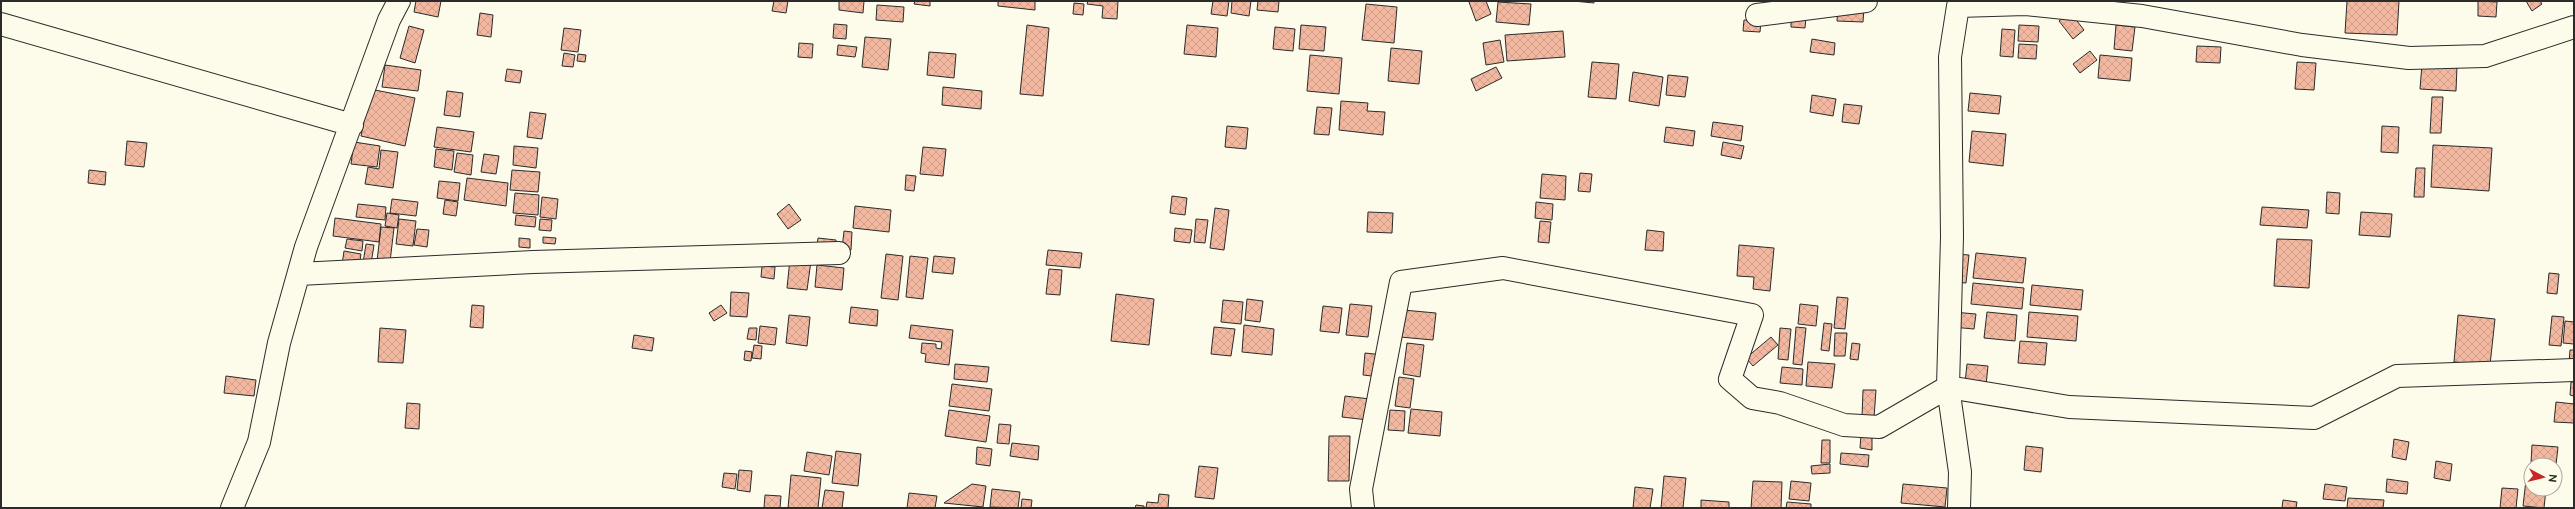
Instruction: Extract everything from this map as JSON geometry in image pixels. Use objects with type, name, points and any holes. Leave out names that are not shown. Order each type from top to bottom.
[{"type":"street","points":[[232,508],[259,442],[279,343],[306,247],[352,125],[389,20],[398,1]]},
{"type":"street","points":[[1757,15],[1866,1]]},
{"type":"street","points":[[1959,508],[1960,472],[1948,387],[1952,237],[1950,57],[1956,3],[2026,4],[2142,16],[2302,45],[2409,58],[2485,56],[2574,27]]},
{"type":"street","points":[[1,24],[352,125]]},
{"type":"street","points":[[299,274],[533,262],[839,253]]},
{"type":"street","points":[[1363,508],[1361,489],[1401,282],[1503,268],[1752,315],[1730,379],[1752,398],[1780,403],[1844,425],[1880,427],[1948,387],[2068,407],[2314,418],[2397,376],[2574,370]]},
{"type":"building","points":[[416,1],[441,1],[438,17],[414,12]]},
{"type":"building","points":[[774,1],[788,1],[786,13],[772,11]]},
{"type":"building","points":[[839,1],[864,1],[863,13],[839,10]]},
{"type":"building","points":[[915,1],[930,1],[930,6],[914,4]]},
{"type":"building","points":[[998,1],[1035,1],[1035,10],[998,6]]},
{"type":"building","points":[[1088,1],[1118,1],[1117,19],[1102,18],[1103,6],[1087,4]]},
{"type":"building","points":[[1213,1],[1229,1],[1227,16],[1211,14]]},
{"type":"building","points":[[1232,1],[1251,1],[1249,16],[1231,13]]},
{"type":"building","points":[[1258,1],[1279,1],[1278,12],[1257,10]]},
{"type":"building","points":[[1486,1],[1491,14],[1476,21],[1469,2]]},
{"type":"building","points":[[1573,1],[1594,1],[1594,3]]},
{"type":"building","points":[[2347,1],[2399,1],[2397,35],[2345,33]]},
{"type":"building","points":[[2478,1],[2497,2],[2496,17],[2478,16]]},
{"type":"building","points":[[2526,1],[2540,1],[2542,4],[2532,11]]},
{"type":"building","points":[[1498,2],[1531,4],[1529,25],[1496,22]]},
{"type":"building","points":[[1074,3],[1084,4],[1083,15],[1073,14]]},
{"type":"building","points":[[1366,4],[1397,7],[1394,43],[1362,40]]},
{"type":"building","points":[[877,5],[904,7],[903,22],[876,20]]},
{"type":"building","points":[[1838,6],[1864,8],[1863,22],[1837,21]]},
{"type":"building","points":[[2070,12],[2084,30],[2073,39],[2059,21]]},
{"type":"building","points":[[480,13],[493,15],[491,37],[477,35]]},
{"type":"building","points":[[1791,16],[1806,17],[1805,28],[1791,27]]},
{"type":"building","points":[[1744,20],[1761,21],[1760,32],[1743,31]]},
{"type":"building","points":[[834,24],[847,25],[846,39],[833,38]]},
{"type":"building","points":[[1027,25],[1049,28],[1043,96],[1020,94]]},
{"type":"building","points":[[1187,25],[1218,28],[1216,57],[1184,54]]},
{"type":"building","points":[[1301,25],[1326,27],[1324,51],[1299,49]]},
{"type":"building","points":[[2019,25],[2039,26],[2038,42],[2018,41]]},
{"type":"building","points":[[2116,25],[2135,27],[2132,51],[2114,49]]},
{"type":"building","points":[[409,26],[424,30],[415,63],[400,58]]},
{"type":"building","points":[[1275,27],[1295,29],[1293,51],[1273,49]]},
{"type":"building","points":[[564,28],[581,30],[578,52],[561,50]]},
{"type":"building","points":[[2002,29],[2015,30],[2013,57],[2000,56]]},
{"type":"building","points":[[1563,31],[1565,57],[1507,61],[1505,35]]},
{"type":"building","points":[[865,37],[891,39],[888,70],[862,67]]},
{"type":"building","points":[[1812,39],[1835,43],[1834,55],[1810,52]]},
{"type":"building","points":[[1500,40],[1504,62],[1486,65],[1483,43]]},
{"type":"building","points":[[799,43],[813,44],[812,58],[798,57]]},
{"type":"building","points":[[2019,44],[2037,45],[2036,59],[2018,58]]},
{"type":"building","points":[[838,45],[857,47],[855,57],[837,55]]},
{"type":"building","points":[[2197,46],[2221,47],[2220,63],[2196,62]]},
{"type":"building","points":[[1391,48],[1422,51],[1419,84],[1388,81]]},
{"type":"building","points":[[2090,51],[2097,60],[2080,73],[2073,64]]},
{"type":"building","points":[[929,52],[956,54],[954,78],[927,75]]},
{"type":"building","points":[[564,53],[575,55],[573,67],[562,66]]},
{"type":"building","points":[[578,54],[586,55],[585,62],[577,61]]},
{"type":"building","points":[[1310,55],[1342,58],[1339,94],[1307,91]]},
{"type":"building","points":[[2100,55],[2132,58],[2130,81],[2098,78]]},
{"type":"building","points":[[1592,62],[1619,64],[1616,99],[1588,97]]},
{"type":"building","points":[[2297,62],[2316,63],[2314,90],[2295,89]]},
{"type":"building","points":[[2422,64],[2457,66],[2456,91],[2420,89]]},
{"type":"building","points":[[385,65],[421,70],[418,91],[382,87]]},
{"type":"building","points":[[1496,67],[1502,78],[1476,91],[1471,79]]},
{"type":"building","points":[[507,69],[522,71],[520,83],[505,81]]},
{"type":"building","points":[[1633,72],[1663,77],[1659,106],[1629,101]]},
{"type":"building","points":[[1668,75],[1688,77],[1685,97],[1666,95]]},
{"type":"building","points":[[943,87],[982,91],[981,109],[942,105]]},
{"type":"building","points":[[370,89],[415,98],[405,146],[361,136]]},
{"type":"building","points":[[447,91],[463,93],[460,117],[444,115]]},
{"type":"building","points":[[1970,93],[2001,96],[1999,114],[1968,111]]},
{"type":"building","points":[[1812,95],[1836,99],[1833,116],[1810,112]]},
{"type":"building","points":[[2432,97],[2443,97],[2441,133],[2430,133]]},
{"type":"building","points":[[1341,101],[1368,103],[1367,111],[1385,112],[1383,135],[1339,130]]},
{"type":"building","points":[[1844,104],[1862,106],[1859,124],[1842,122]]},
{"type":"building","points":[[1317,107],[1332,108],[1329,135],[1314,134]]},
{"type":"building","points":[[530,112],[546,114],[542,139],[527,137]]},
{"type":"building","points":[[1713,122],[1743,126],[1741,141],[1711,136]]},
{"type":"building","points":[[1227,126],[1248,128],[1246,149],[1225,147]]},
{"type":"building","points":[[2382,126],[2399,127],[2398,153],[2381,152]]},
{"type":"building","points":[[437,127],[474,132],[471,152],[434,147]]},
{"type":"building","points":[[1666,127],[1695,131],[1693,146],[1664,142]]},
{"type":"building","points":[[1972,131],[2006,134],[2003,166],[1969,162]]},
{"type":"building","points":[[127,141],[147,143],[144,167],[125,165]]},
{"type":"building","points":[[354,142],[380,146],[377,167],[351,164]]},
{"type":"building","points":[[1723,142],[1744,146],[1741,159],[1721,155]]},
{"type":"building","points":[[2433,145],[2492,148],[2489,191],[2431,187]]},
{"type":"building","points":[[514,146],[538,148],[536,168],[513,165]]},
{"type":"building","points":[[923,147],[946,149],[943,176],[920,174]]},
{"type":"building","points":[[436,149],[454,151],[452,170],[434,167]]},
{"type":"building","points":[[381,150],[398,152],[393,188],[365,184],[368,167],[379,169]]},
{"type":"building","points":[[457,153],[473,155],[471,175],[454,172]]},
{"type":"building","points":[[484,154],[499,156],[496,174],[481,172]]},
{"type":"building","points":[[2416,168],[2425,168],[2424,197],[2414,197]]},
{"type":"building","points":[[89,170],[106,172],[105,185],[88,183]]},
{"type":"building","points":[[512,170],[540,172],[538,192],[510,190]]},
{"type":"building","points":[[1580,173],[1592,174],[1590,192],[1578,191]]},
{"type":"building","points":[[1542,174],[1566,176],[1565,200],[1540,198]]},
{"type":"building","points":[[906,175],[916,176],[914,191],[905,190]]},
{"type":"building","points":[[467,178],[508,183],[506,206],[464,200]]},
{"type":"building","points":[[439,181],[460,183],[458,201],[437,198]]},
{"type":"building","points":[[2327,192],[2340,193],[2339,214],[2326,213]]},
{"type":"building","points":[[515,193],[539,195],[538,215],[513,213]]},
{"type":"building","points":[[1172,196],[1187,198],[1185,215],[1170,213]]},
{"type":"building","points":[[542,197],[558,199],[556,219],[540,217]]},
{"type":"building","points":[[392,199],[418,202],[416,216],[390,213]]},
{"type":"building","points":[[445,200],[458,202],[456,216],[443,214]]},
{"type":"building","points":[[1536,202],[1553,204],[1552,220],[1535,218]]},
{"type":"building","points":[[358,204],[386,207],[385,220],[356,217]]},
{"type":"building","points":[[789,204],[801,220],[788,229],[777,214]]},
{"type":"building","points":[[855,206],[891,210],[889,232],[853,228]]},
{"type":"building","points":[[2262,207],[2309,210],[2307,228],[2260,225]]},
{"type":"building","points":[[1215,208],[1229,210],[1224,250],[1210,248]]},
{"type":"building","points":[[1368,212],[1393,213],[1392,233],[1367,232]]},
{"type":"building","points":[[2361,212],[2392,214],[2390,237],[2359,235]]},
{"type":"building","points":[[387,213],[399,215],[397,228],[385,226]]},
{"type":"building","points":[[516,215],[536,217],[535,227],[515,225]]},
{"type":"building","points":[[335,218],[381,224],[379,242],[333,236]]},
{"type":"building","points":[[399,219],[416,221],[413,246],[396,244]]},
{"type":"building","points":[[540,219],[552,220],[551,231],[539,230]]},
{"type":"building","points":[[1196,219],[1208,220],[1205,243],[1194,242]]},
{"type":"building","points":[[1540,221],[1551,222],[1549,243],[1538,242]]},
{"type":"building","points":[[381,227],[394,228],[390,262],[377,261]]},
{"type":"building","points":[[1175,228],[1192,230],[1190,243],[1174,241]]},
{"type":"building","points":[[417,229],[429,230],[427,247],[414,245]]},
{"type":"building","points":[[1647,230],[1664,232],[1663,251],[1645,250]]},
{"type":"building","points":[[844,231],[852,232],[851,250],[842,249]]},
{"type":"building","points":[[543,237],[556,238],[555,244],[543,243]]},
{"type":"building","points":[[519,238],[530,239],[530,248],[519,247]]},
{"type":"building","points":[[818,238],[836,240],[835,256],[816,253]]},
{"type":"building","points":[[347,239],[363,241],[362,251],[345,248]]},
{"type":"building","points":[[2277,239],[2312,240],[2309,288],[2274,286]]},
{"type":"building","points":[[366,244],[374,245],[371,264],[363,263]]},
{"type":"building","points":[[1739,245],[1774,248],[1770,291],[1753,289],[1754,277],[1737,276]]},
{"type":"building","points":[[1048,250],[1082,253],[1080,268],[1046,265]]},
{"type":"building","points":[[344,251],[361,254],[359,267],[342,265]]},
{"type":"building","points":[[1976,253],[2026,258],[2023,283],[1973,278]]},
{"type":"building","points":[[886,254],[903,256],[898,300],[881,298]]},
{"type":"building","points":[[1956,254],[1969,255],[1966,283],[1954,282]]},
{"type":"building","points":[[910,256],[928,258],[923,299],[906,297]]},
{"type":"building","points":[[934,256],[955,258],[953,274],[932,272]]},
{"type":"building","points":[[790,259],[811,261],[807,290],[787,288]]},
{"type":"building","points":[[817,265],[844,268],[842,290],[815,287]]},
{"type":"building","points":[[762,266],[775,267],[774,279],[761,277]]},
{"type":"building","points":[[1049,269],[1062,270],[1060,295],[1046,294]]},
{"type":"building","points":[[2549,273],[2559,274],[2557,294],[2547,293]]},
{"type":"building","points":[[1973,283],[2024,288],[2022,309],[1971,304]]},
{"type":"building","points":[[2032,285],[2083,290],[2081,310],[2030,305]]},
{"type":"building","points":[[731,292],[749,293],[747,317],[730,316]]},
{"type":"building","points":[[1116,294],[1154,299],[1149,345],[1111,341]]},
{"type":"building","points":[[1837,297],[1848,298],[1845,329],[1834,328]]},
{"type":"building","points":[[1247,299],[1263,301],[1260,322],[1245,320]]},
{"type":"building","points":[[1223,300],[1243,302],[1241,324],[1221,322]]},
{"type":"building","points":[[1350,304],[1372,306],[1368,337],[1346,335]]},
{"type":"building","points":[[1800,304],[1818,306],[1816,326],[1798,324]]},
{"type":"building","points":[[472,305],[484,306],[483,328],[470,327]]},
{"type":"building","points":[[721,305],[727,313],[714,321],[709,313]]},
{"type":"building","points":[[1323,306],[1342,308],[1339,333],[1320,331]]},
{"type":"building","points":[[851,307],[878,310],[877,326],[849,323]]},
{"type":"building","points":[[1403,310],[1436,313],[1433,340],[1400,337]]},
{"type":"building","points":[[1953,312],[1976,314],[1974,329],[1952,327]]},
{"type":"building","points":[[1987,312],[2017,315],[2015,341],[1984,338]]},
{"type":"building","points":[[2029,312],[2078,316],[2076,341],[2027,337]]},
{"type":"building","points":[[789,315],[810,317],[807,346],[786,343]]},
{"type":"building","points":[[2458,315],[2495,319],[2490,365],[2454,362]]},
{"type":"building","points":[[2552,316],[2564,317],[2561,346],[2549,345]]},
{"type":"building","points":[[2565,321],[2574,322],[2574,344],[2563,343]]},
{"type":"building","points":[[1824,323],[1832,324],[1829,351],[1821,350]]},
{"type":"building","points":[[911,325],[953,330],[949,365],[925,362],[926,354],[921,353],[922,343],[936,344],[936,348],[941,349],[942,342],[909,338]]},
{"type":"building","points":[[1244,325],[1274,329],[1272,355],[1242,352]]},
{"type":"building","points":[[760,326],[777,328],[775,345],[758,343]]},
{"type":"building","points":[[1214,327],[1235,329],[1231,356],[1211,354]]},
{"type":"building","points":[[1796,327],[1806,328],[1802,365],[1793,364]]},
{"type":"building","points":[[380,328],[406,330],[403,363],[378,362]]},
{"type":"building","points":[[749,328],[757,328],[756,340],[747,339]]},
{"type":"building","points":[[1780,328],[1791,329],[1788,360],[1778,359]]},
{"type":"building","points":[[1835,333],[1847,333],[1845,356],[1834,356]]},
{"type":"building","points":[[634,335],[654,338],[652,351],[632,348]]},
{"type":"building","points":[[1771,337],[1778,345],[1753,366],[1746,358]]},
{"type":"building","points":[[2020,341],[2047,343],[2045,365],[2018,363]]},
{"type":"building","points":[[1407,343],[1424,345],[1420,377],[1403,374]]},
{"type":"building","points":[[1852,343],[1860,344],[1858,360],[1850,359]]},
{"type":"building","points":[[754,345],[762,346],[761,359],[752,358]]},
{"type":"building","points":[[2570,350],[2574,350],[2574,363],[2569,363]]},
{"type":"building","points":[[745,351],[752,352],[751,361],[744,360]]},
{"type":"building","points":[[1365,353],[1392,356],[1389,378],[1363,375]]},
{"type":"building","points":[[1808,362],[1835,364],[1832,388],[1806,386]]},
{"type":"building","points":[[955,364],[989,367],[987,382],[954,379]]},
{"type":"building","points":[[1967,364],[1988,366],[1986,385],[1965,383]]},
{"type":"building","points":[[1782,367],[1803,369],[1802,385],[1780,383]]},
{"type":"building","points":[[226,376],[256,380],[254,396],[224,393]]},
{"type":"building","points":[[1399,377],[1414,379],[1410,408],[1395,406]]},
{"type":"building","points":[[2571,382],[2574,382],[2574,396],[2570,395]]},
{"type":"building","points":[[952,384],[992,389],[989,411],[949,406]]},
{"type":"building","points":[[1863,390],[1876,390],[1874,418],[1862,417]]},
{"type":"building","points":[[1345,396],[1370,399],[1368,420],[1342,417]]},
{"type":"building","points":[[2556,402],[2574,404],[2574,423],[2554,422]]},
{"type":"building","points":[[407,403],[420,404],[419,429],[405,428]]},
{"type":"building","points":[[1411,409],[1442,412],[1440,436],[1408,433]]},
{"type":"building","points":[[949,410],[990,416],[986,442],[945,436]]},
{"type":"building","points":[[1390,410],[1405,411],[1404,431],[1388,430]]},
{"type":"building","points":[[999,424],[1011,425],[1009,444],[997,443]]},
{"type":"building","points":[[1861,435],[1872,436],[1872,450],[1860,448]]},
{"type":"building","points":[[1329,436],[1350,436],[1349,481],[1328,481]]},
{"type":"building","points":[[2394,439],[2409,442],[2406,460],[2392,457]]},
{"type":"building","points":[[1822,440],[1830,440],[1830,463],[1821,463]]},
{"type":"building","points":[[1012,443],[1039,446],[1038,460],[1010,456]]},
{"type":"building","points":[[2532,445],[2558,447],[2557,457],[2531,457]]},
{"type":"building","points":[[2026,446],[2043,448],[2041,472],[2024,470]]},
{"type":"building","points":[[977,447],[992,449],[990,466],[976,464]]},
{"type":"building","points":[[836,451],[861,454],[858,486],[832,483]]},
{"type":"building","points":[[807,452],[832,456],[829,475],[804,471]]},
{"type":"building","points":[[1841,453],[1869,455],[1868,467],[1840,464]]},
{"type":"building","points":[[2436,461],[2452,464],[2450,481],[2434,478]]},
{"type":"building","points":[[1830,464],[1830,473],[1812,474],[1811,466]]},
{"type":"building","points":[[1199,466],[1218,468],[1214,499],[1195,497]]},
{"type":"building","points":[[739,470],[752,471],[750,492],[737,490]]},
{"type":"building","points":[[724,473],[737,474],[735,489],[722,487]]},
{"type":"building","points":[[791,475],[821,478],[818,508],[788,508]]},
{"type":"building","points":[[1664,476],[1686,478],[1683,508],[1661,508]]},
{"type":"building","points":[[2387,479],[2408,482],[2407,494],[2386,492]]},
{"type":"building","points":[[1753,481],[1782,482],[1781,508],[1751,508]]},
{"type":"building","points":[[1791,481],[1811,483],[1809,501],[1789,499]]},
{"type":"building","points":[[972,484],[986,486],[983,507],[944,503]]},
{"type":"building","points":[[1903,484],[1947,488],[1945,507],[1901,503]]},
{"type":"building","points":[[2325,484],[2347,487],[2345,501],[2323,499]]},
{"type":"building","points":[[1635,487],[1653,489],[1650,508],[1633,508]]},
{"type":"building","points":[[2502,488],[2518,489],[2516,508],[2500,508]]},
{"type":"building","points":[[992,489],[1020,492],[1018,508],[990,507]]},
{"type":"building","points":[[825,490],[844,492],[842,508],[822,508]]},
{"type":"building","points":[[909,493],[937,496],[935,508],[907,508]]},
{"type":"building","points":[[1159,494],[1169,495],[1168,508],[1146,508],[1147,502],[1158,503]]},
{"type":"building","points":[[765,495],[781,496],[780,508],[764,508]]},
{"type":"building","points":[[2524,497],[2545,497],[2544,508],[2523,506]]},
{"type":"building","points":[[2348,498],[2384,500],[2383,508],[2347,508]]},
{"type":"building","points":[[1022,499],[1032,500],[1031,508],[1021,508]]},
{"type":"building","points":[[1701,500],[1729,502],[1729,508],[1701,508]]},
{"type":"building","points":[[2283,500],[2297,502],[2296,508],[2282,508]]},
{"type":"building","points":[[1787,502],[1811,504],[1811,508],[1786,508]]},
{"type":"building","points":[[1136,505],[1144,506],[1144,508],[1135,508]]}]
